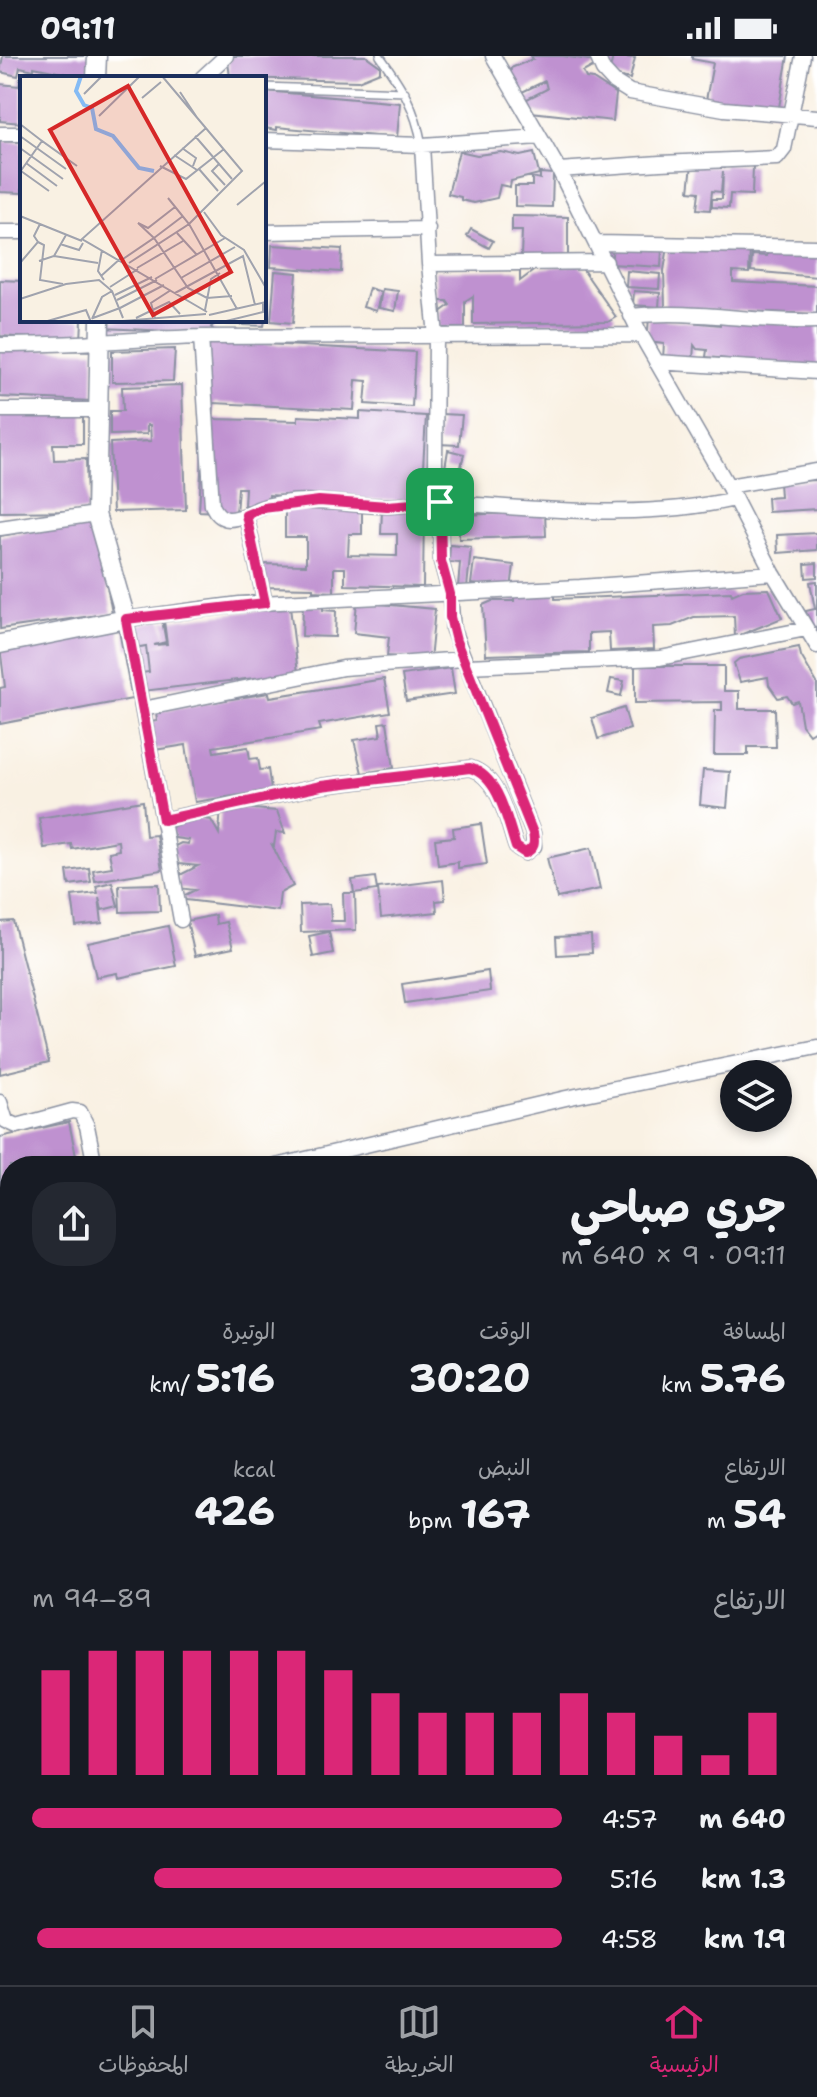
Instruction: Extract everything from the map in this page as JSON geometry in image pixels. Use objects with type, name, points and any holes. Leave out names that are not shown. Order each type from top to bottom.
[{"type":"street","points":[[96,76],[97,56]]},
{"type":"street","points":[[204,76],[226,56]]},
{"type":"street","points":[[493,56],[559,170],[641,335],[773,573],[817,645]]},
{"type":"street","points":[[597,56],[603,70],[630,92],[724,109],[817,117]]},
{"type":"street","points":[[559,170],[777,158],[784,149],[803,56]]},
{"type":"street","points":[[266,140],[422,145],[540,137]]},
{"type":"street","points":[[163,820],[321,786],[470,768],[488,779],[506,814],[516,847],[525,853],[534,846],[533,833],[450,617],[450,594],[441,561],[440,502],[435,467],[436,336],[422,145]]},
{"type":"street","points":[[266,232],[428,229]]},
{"type":"street","points":[[597,243],[817,247]]},
{"type":"street","points":[[429,264],[606,262]]},
{"type":"street","points":[[631,316],[675,312],[817,321]]},
{"type":"street","points":[[100,322],[96,514],[126,619],[181,920]]},
{"type":"street","points":[[0,345],[65,345],[201,337],[641,335]]},
{"type":"street","points":[[201,337],[212,505],[225,520],[233,520],[263,508],[319,501],[387,506],[440,502],[606,512],[688,509],[731,493],[817,471]]},
{"type":"street","points":[[656,362],[817,372]]},
{"type":"street","points":[[0,410],[97,410]]},
{"type":"street","points":[[0,528],[96,514]]},
{"type":"street","points":[[246,515],[265,603]]},
{"type":"street","points":[[0,644],[126,619],[265,603],[773,573]]},
{"type":"street","points":[[143,709],[343,668],[660,658],[806,629]]},
{"type":"street","points":[[319,1156],[566,1098],[817,1047]]},
{"type":"street","points":[[0,1102],[6,1121],[17,1126],[72,1111],[80,1112],[87,1126],[93,1156]]},
{"type":"lane","points":[[380,56],[417,116],[422,145]]},
{"type":"lane","points":[[266,87],[405,92]]},
{"type":"building","points":[[3,56],[91,56],[86,76],[34,67],[34,70],[20,67],[18,76],[0,72]]},
{"type":"building","points":[[232,56],[366,56],[380,66],[380,72],[358,81],[266,79],[266,76],[230,76],[228,61]]},
{"type":"building","points":[[531,56],[563,56],[595,61],[594,66],[583,72],[586,78],[593,79],[616,94],[613,121],[531,112],[525,100],[547,89],[545,81],[520,93],[510,79],[511,68],[533,59]]},
{"type":"building","points":[[613,56],[635,58],[630,79],[609,74]]},
{"type":"building","points":[[692,56],[788,56],[778,113],[706,100],[713,63],[692,59]]},
{"type":"building","points":[[20,78],[20,123],[0,121],[0,84],[19,86]]},
{"type":"building","points":[[266,91],[400,103],[397,138],[277,127],[277,130],[266,128]]},
{"type":"building","points":[[0,141],[20,142],[20,193],[0,192]]},
{"type":"building","points":[[459,151],[477,155],[501,152],[520,156],[534,153],[539,174],[511,181],[510,187],[500,185],[497,198],[474,203],[461,200],[461,197],[448,194]]},
{"type":"building","points":[[692,164],[724,168],[724,164],[753,166],[752,195],[730,194],[729,208],[712,207],[712,199],[722,199],[723,171],[721,192],[712,191],[710,210],[697,209],[699,192],[689,191]]},
{"type":"building","points":[[540,173],[553,174],[552,207],[515,206],[515,186],[532,186],[532,177],[540,179]]},
{"type":"building","points":[[512,216],[568,217],[568,257],[521,256],[522,231],[512,231]]},
{"type":"building","points":[[471,229],[493,241],[489,248],[467,236]]},
{"type":"building","points":[[272,245],[342,249],[341,272],[271,267]]},
{"type":"building","points":[[613,246],[662,249],[661,267],[611,264]]},
{"type":"building","points":[[668,247],[750,248],[749,273],[733,272],[733,282],[817,286],[817,314],[665,308],[664,270]]},
{"type":"building","points":[[768,248],[817,251],[817,277],[751,271],[752,255],[767,256]]},
{"type":"building","points":[[579,264],[616,317],[608,322],[473,324],[473,296],[465,301],[465,328],[439,328],[439,313],[450,305],[447,301],[436,301],[435,271],[520,270],[520,281],[536,269]]},
{"type":"building","points":[[275,271],[297,273],[293,323],[271,321]]},
{"type":"building","points":[[627,271],[660,274],[659,289],[626,287]]},
{"type":"building","points":[[0,280],[20,281],[20,322],[82,322],[81,341],[0,336]]},
{"type":"building","points":[[369,288],[381,292],[376,311],[363,307]]},
{"type":"building","points":[[382,289],[398,291],[395,311],[379,308]]},
{"type":"building","points":[[634,291],[660,293],[659,307],[633,305]]},
{"type":"building","points":[[649,318],[720,325],[721,318],[817,326],[817,367],[706,357],[707,350],[697,349],[694,345],[693,360],[663,358],[664,344],[647,342]]},
{"type":"building","points":[[102,322],[217,322],[211,327],[216,333],[102,328]]},
{"type":"building","points":[[222,322],[265,322],[264,326]]},
{"type":"building","points":[[208,341],[415,352],[412,407],[365,404],[367,381],[356,380],[354,410],[214,403],[213,419],[298,421],[298,416],[360,419],[360,412],[426,416],[421,502],[269,495],[268,506],[244,505],[245,488],[238,488],[236,513],[199,511]]},
{"type":"building","points":[[0,348],[94,351],[93,401],[0,397]]},
{"type":"building","points":[[175,349],[173,381],[112,382],[112,351]]},
{"type":"building","points":[[182,385],[186,510],[113,512],[110,443],[151,441],[150,425],[147,425],[147,434],[110,435],[110,411],[123,411],[122,387]]},
{"type":"building","points":[[83,412],[83,444],[53,444],[54,460],[86,459],[87,511],[0,512],[0,413]]},
{"type":"building","points":[[440,414],[462,415],[459,445],[438,444]]},
{"type":"building","points":[[448,450],[464,454],[460,471],[445,468]]},
{"type":"building","points":[[817,480],[817,509],[768,512],[767,498],[780,497],[779,482]]},
{"type":"building","points":[[424,508],[423,587],[345,585],[345,568],[334,568],[334,592],[313,591],[313,588],[262,587],[262,564],[306,565],[306,537],[285,537],[285,509],[362,510],[362,534],[349,534],[348,555],[397,556],[397,534],[381,534],[382,510]]},
{"type":"building","points":[[545,512],[546,536],[459,539],[458,515]]},
{"type":"building","points":[[95,520],[112,613],[0,629],[0,536]]},
{"type":"building","points":[[817,533],[817,550],[778,553],[777,535]]},
{"type":"building","points":[[450,545],[471,547],[467,588],[458,587],[460,563],[449,562]]},
{"type":"building","points":[[474,560],[514,565],[511,589],[471,584]]},
{"type":"building","points":[[817,563],[817,577],[806,578],[805,564]]},
{"type":"building","points":[[817,581],[817,634],[810,635],[806,611],[815,609],[810,582]]},
{"type":"building","points":[[514,583],[555,584],[555,599],[731,592],[732,595],[743,590],[769,589],[782,618],[735,637],[734,616],[694,617],[672,626],[653,627],[654,649],[610,651],[609,632],[589,633],[589,652],[486,655],[483,605],[492,601],[514,601]]},
{"type":"building","points":[[357,602],[435,609],[430,661],[387,656],[389,637],[354,633]]},
{"type":"building","points":[[303,605],[323,606],[323,610],[336,611],[335,637],[302,636]]},
{"type":"building","points":[[290,607],[298,673],[143,691],[141,673],[149,672],[146,646],[128,649],[124,628],[162,620],[166,642],[154,645],[167,644],[164,621]]},
{"type":"building","points":[[118,625],[132,699],[0,724],[0,688],[5,687],[0,647]]},
{"type":"building","points":[[799,647],[817,683],[817,729],[809,734],[802,725],[798,701],[792,703],[787,696],[778,698],[769,685],[768,677],[740,682],[734,663],[739,659]]},
{"type":"building","points":[[635,666],[724,666],[724,691],[739,691],[739,709],[775,709],[776,747],[748,747],[748,755],[714,755],[715,710],[722,710],[722,702],[635,703]]},
{"type":"building","points":[[451,668],[455,694],[406,701],[402,675]]},
{"type":"building","points":[[384,679],[390,712],[319,724],[321,730],[213,747],[214,752],[248,747],[250,759],[258,758],[260,770],[268,769],[271,790],[195,802],[186,745],[148,751],[144,723],[157,721],[156,711]]},
{"type":"building","points":[[611,679],[624,681],[621,696],[608,693]]},
{"type":"building","points":[[624,708],[630,729],[598,739],[592,718]]},
{"type":"building","points":[[387,722],[394,768],[362,773],[354,740],[381,736],[379,723]]},
{"type":"building","points":[[703,770],[730,772],[727,808],[700,805]]},
{"type":"building","points":[[143,801],[146,836],[156,835],[162,870],[95,881],[93,870],[112,867],[109,852],[119,850],[118,841],[72,849],[71,844],[44,848],[39,818]]},
{"type":"building","points":[[221,806],[277,811],[285,833],[276,832],[272,845],[293,886],[280,893],[278,911],[186,900],[183,896],[195,890],[178,888],[180,875],[198,866],[179,864],[171,848],[181,843],[188,844],[189,840],[175,838],[170,828],[192,817],[211,820],[219,834]]},
{"type":"building","points":[[481,824],[487,864],[458,868],[458,862],[438,865],[435,839],[454,837],[453,828]]},
{"type":"building","points":[[591,848],[600,889],[557,898],[547,858]]},
{"type":"building","points":[[89,868],[91,882],[69,885],[67,871]]},
{"type":"building","points":[[375,877],[377,890],[354,893],[352,880]]},
{"type":"building","points":[[443,880],[445,900],[436,901],[437,912],[381,918],[378,888]]},
{"type":"building","points":[[112,882],[118,906],[102,910],[99,897],[102,923],[76,926],[72,896],[98,893],[96,886]]},
{"type":"building","points":[[159,884],[160,911],[120,912],[119,885]]},
{"type":"building","points":[[343,893],[355,893],[356,930],[301,932],[300,905],[330,904],[331,921],[344,921]]},
{"type":"building","points":[[215,915],[216,924],[226,922],[233,948],[195,956],[187,921]]},
{"type":"building","points":[[13,921],[49,1062],[0,1074],[0,922]]},
{"type":"building","points":[[168,926],[176,966],[118,978],[117,973],[96,977],[88,943]]},
{"type":"building","points":[[329,932],[333,953],[313,957],[309,936]]},
{"type":"building","points":[[591,935],[592,953],[557,955],[556,937]]},
{"type":"building","points":[[488,971],[490,991],[405,1003],[402,984]]},
{"type":"building","points":[[69,1122],[76,1156],[0,1156],[0,1137]]},
{"type":"route","points":[[319,501],[387,506],[440,502],[441,561],[450,594],[450,617],[456,641],[533,833],[534,846],[525,853],[516,847],[506,814],[488,779],[470,768],[321,786],[163,820],[126,619],[265,603],[246,515],[258,509],[319,501]]}]
